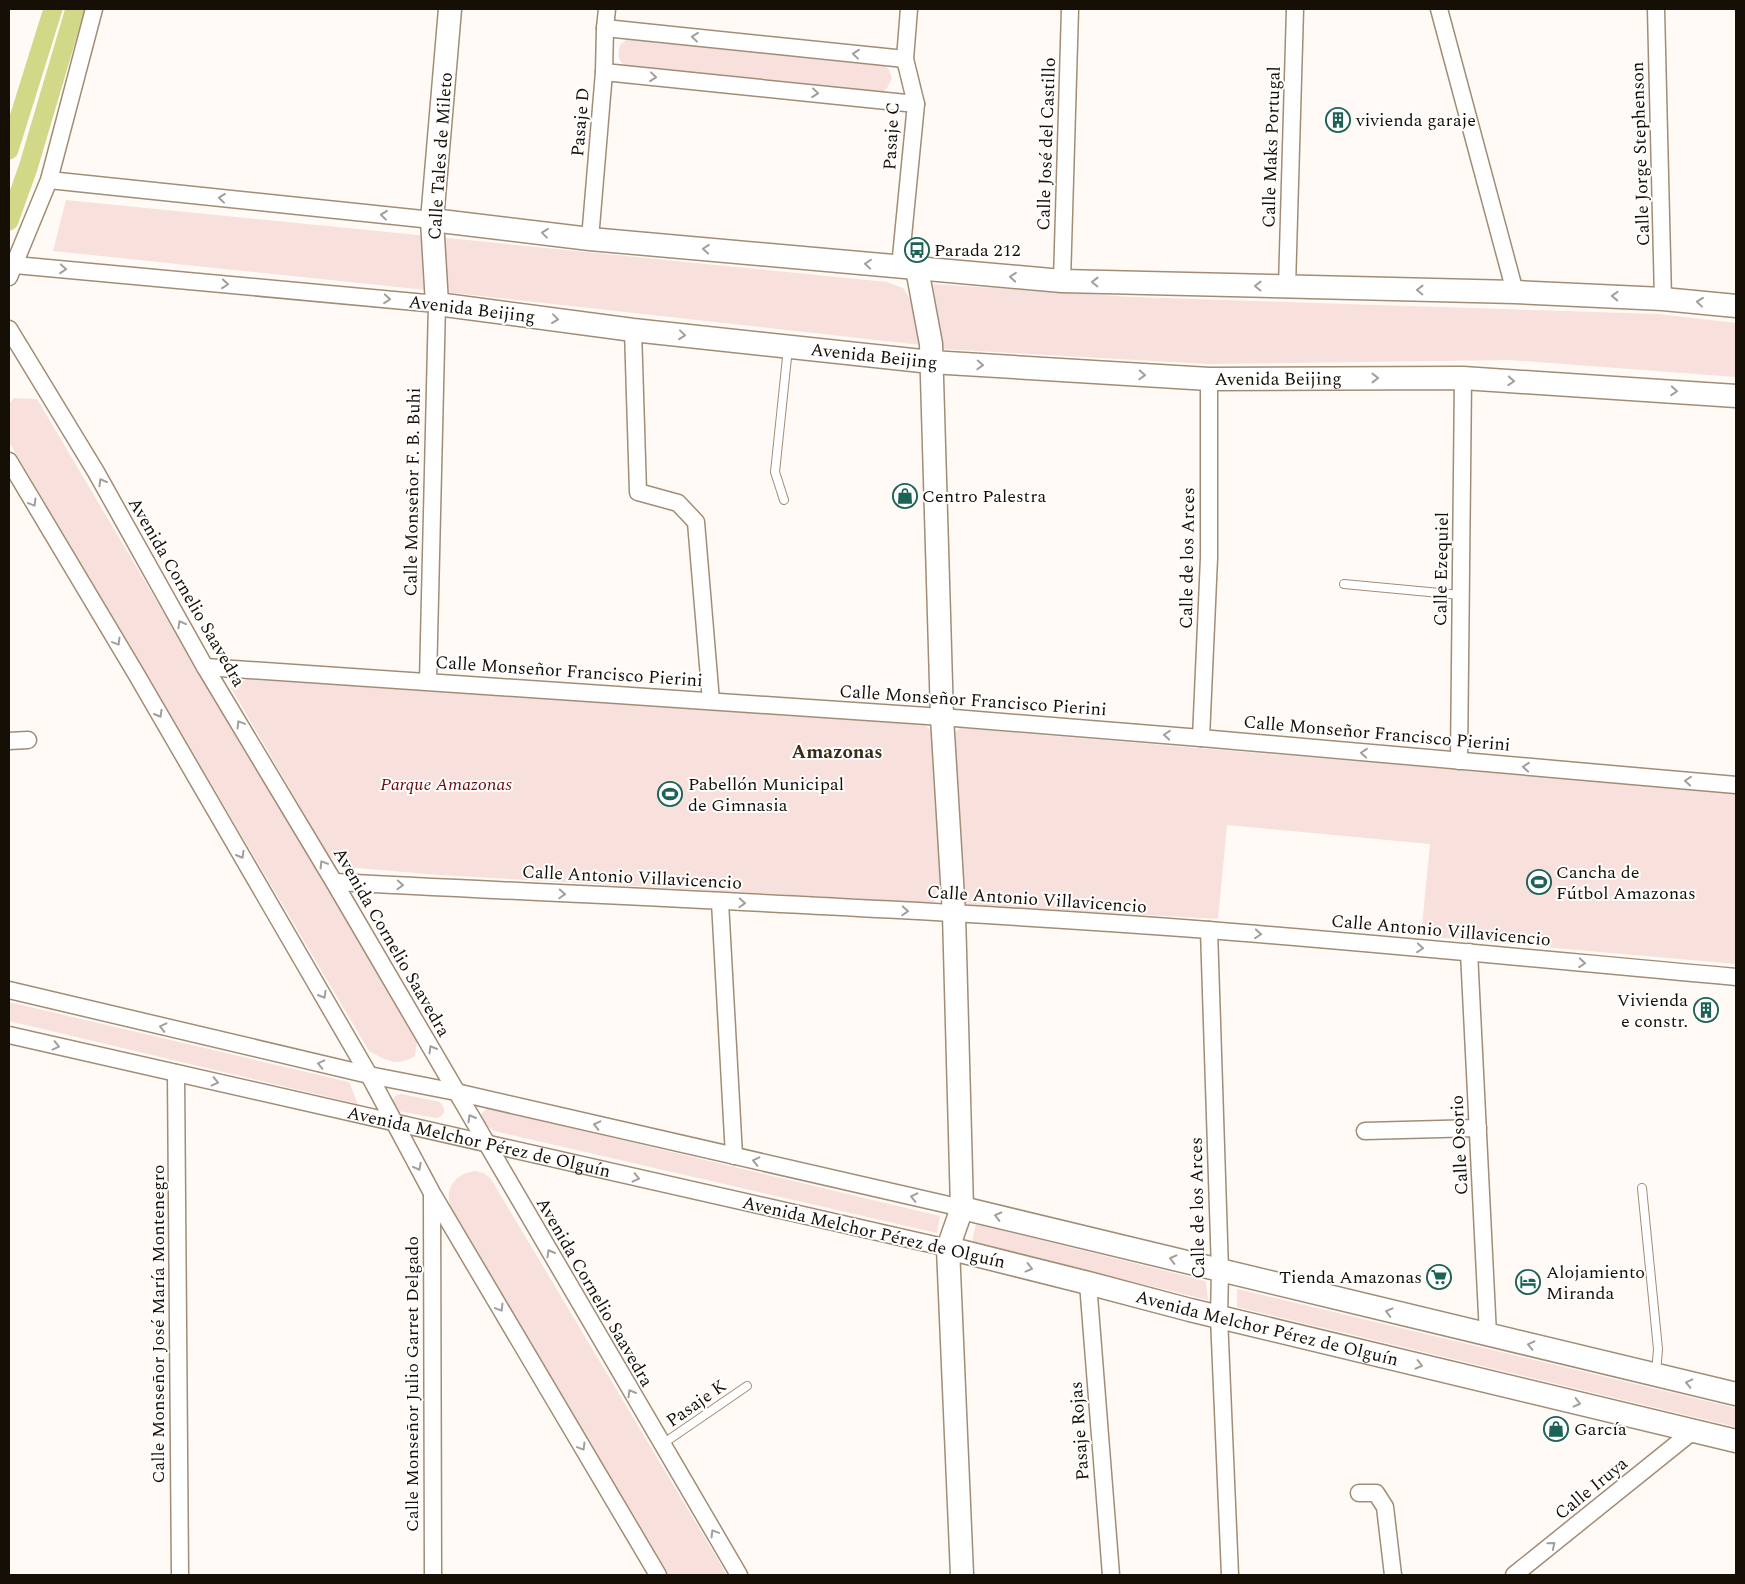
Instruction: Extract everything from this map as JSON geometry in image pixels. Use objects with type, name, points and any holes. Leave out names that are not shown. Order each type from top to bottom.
[{"type":"street","points":[[12,271],[50,180],[94,9]]},
{"type":"street","name":"Calle Tales de Mileto","points":[[437,304],[432,220],[450,9]]},
{"type":"street","name":"Pasaje D","points":[[590,238],[604,72],[607,9]]},
{"type":"street","name":"Pasaje C","points":[[908,268],[916,104],[905,59],[909,9]]},
{"type":"street","name":"Calle José del Castillo","points":[[1062,281],[1070,9]]},
{"type":"street","name":"Calle Maks Portugal","points":[[1287,287],[1295,9]]},
{"type":"street","points":[[1439,9],[1515,292]]},
{"type":"street","name":"Calle Jorge Stephenson","points":[[1656,9],[1663,298]]},
{"type":"street","points":[[605,28],[905,59]]},
{"type":"street","points":[[604,72],[916,104]]},
{"type":"street","points":[[50,180],[590,238],[1062,281],[1515,292],[1663,298],[1736,306]]},
{"type":"street","points":[[908,268],[931,344],[942,717],[954,914],[962,1208],[948,1248],[962,1575]]},
{"type":"street","name":"Avenida Beijing","points":[[12,271],[437,304],[633,330],[931,362],[1209,379],[1463,378],[1736,396]]},
{"type":"street","name":"Calle Monseñor F. B. Buhi","points":[[428,681],[437,304]]},
{"type":"street","name":"Avenida Cornelio Saavedra","points":[[9,329],[96,472],[205,666],[334,882],[739,1575]]},
{"type":"street","points":[[633,330],[638,492],[678,503],[696,522],[711,701]]},
{"type":"street","name":"Calle Ezequiel","points":[[1459,761],[1463,378]]},
{"type":"street","name":"Calle de los Arces","points":[[1201,738],[1209,558],[1209,379]]},
{"type":"street","points":[[9,461],[135,672],[369,1075],[432,1193],[658,1575]]},
{"type":"street","name":"Calle Monseñor Francisco Pierini","points":[[205,666],[942,717],[1736,785]]},
{"type":"street","points":[[9,741],[28,740]]},
{"type":"street","name":"Calle Antonio Villavicencio","points":[[334,882],[954,914],[1209,930],[1736,977]]},
{"type":"street","points":[[720,902],[734,1156]]},
{"type":"street","name":"Calle de los Arces","points":[[1209,930],[1220,1271],[1219,1317],[1230,1575]]},
{"type":"street","name":"Calle Osorio","points":[[1470,952],[1488,1335]]},
{"type":"street","points":[[9,990],[369,1075],[456,1092],[962,1208],[1736,1394]]},
{"type":"street","name":"Avenida Melchor Pérez de Olguín","points":[[9,1035],[948,1248],[1219,1317],[1736,1441]]},
{"type":"street","name":"Calle Monseñor José María Montenegro","points":[[176,1073],[180,1575]]},
{"type":"street","points":[[1365,1131],[1478,1128]]},
{"type":"street","name":"Calle Monseñor Julio Garret Delgado","points":[[432,1193],[433,1575]]},
{"type":"street","name":"Pasaje Rojas","points":[[1088,1283],[1111,1575]]},
{"type":"street","name":"Calle Iruya","points":[[1514,1575],[1693,1431]]},
{"type":"street","points":[[1359,1493],[1376,1493],[1385,1507],[1393,1575]]},
{"type":"lane","points":[[784,500],[775,472],[788,346]]},
{"type":"lane","points":[[1344,584],[1461,595]]},
{"type":"lane","points":[[1642,1188],[1658,1349],[1656,1375]]},
{"type":"lane","name":"Pasaje K","points":[[662,1445],[747,1386]]},
{"type":"green space","points":[[630,37],[877,62],[888,68],[892,78],[887,88],[880,95],[625,66],[619,59],[620,45]]},
{"type":"green space","points":[[66,200],[887,282],[903,288],[910,299],[921,345],[53,251]]},
{"type":"green space","points":[[933,284],[1132,297],[1659,314],[1736,323],[1736,377],[1509,360],[1207,364],[942,349]]},
{"type":"green space","points":[[14,398],[37,399],[417,1041],[415,1056],[397,1062],[381,1058],[369,1051],[9,442],[9,404]]},
{"type":"green space","name":"Parque Amazonas","points":[[247,679],[924,724],[932,731],[941,893],[933,903],[439,875],[346,867],[329,856],[231,688]]},
{"type":"green space","points":[[960,728],[1736,793],[1736,964],[1421,936],[1430,844],[1227,825],[1218,919],[967,905],[961,899],[954,733]]},
{"type":"green space","points":[[9,1002],[349,1082],[358,1104],[9,1021]]},
{"type":"green space","points":[[402,1094],[440,1102],[444,1109],[443,1114],[436,1118],[398,1111],[393,1104],[393,1100],[396,1096]]},
{"type":"green space","points":[[487,1108],[940,1216],[937,1233],[494,1131],[485,1124],[481,1114]]},
{"type":"green space","points":[[475,1171],[484,1173],[491,1179],[727,1575],[669,1575],[451,1209],[449,1195],[452,1184],[461,1175]]},
{"type":"green space","points":[[976,1224],[1206,1281],[1208,1300],[972,1242]]},
{"type":"green space","points":[[1237,1289],[1736,1408],[1736,1427],[1237,1307]]},
{"type":"waterway","points":[[9,150],[53,9]]},
{"type":"waterway","points":[[9,221],[28,168],[75,9]]},
{"type":"place","name":"vivienda garaje","points":[[1338,120]]},
{"type":"place","name":"Parada 212","points":[[917,250]]},
{"type":"place","name":"Centro Palestra","points":[[905,496]]},
{"type":"place","name":"Pabellón Municipal de Gimnasia","points":[[670,794]]},
{"type":"place","name":"Cancha de Fútbol Amazonas","points":[[1539,882]]},
{"type":"place","name":"Vivienda e constr.","points":[[1706,1010]]},
{"type":"place","name":"Tienda Amazonas","points":[[1439,1277]]},
{"type":"place","name":"Alojamiento Miranda","points":[[1528,1282]]},
{"type":"place","name":"García","points":[[1556,1429]]},
{"type":"district","name":"Amazonas","points":[[837,751]]}]
